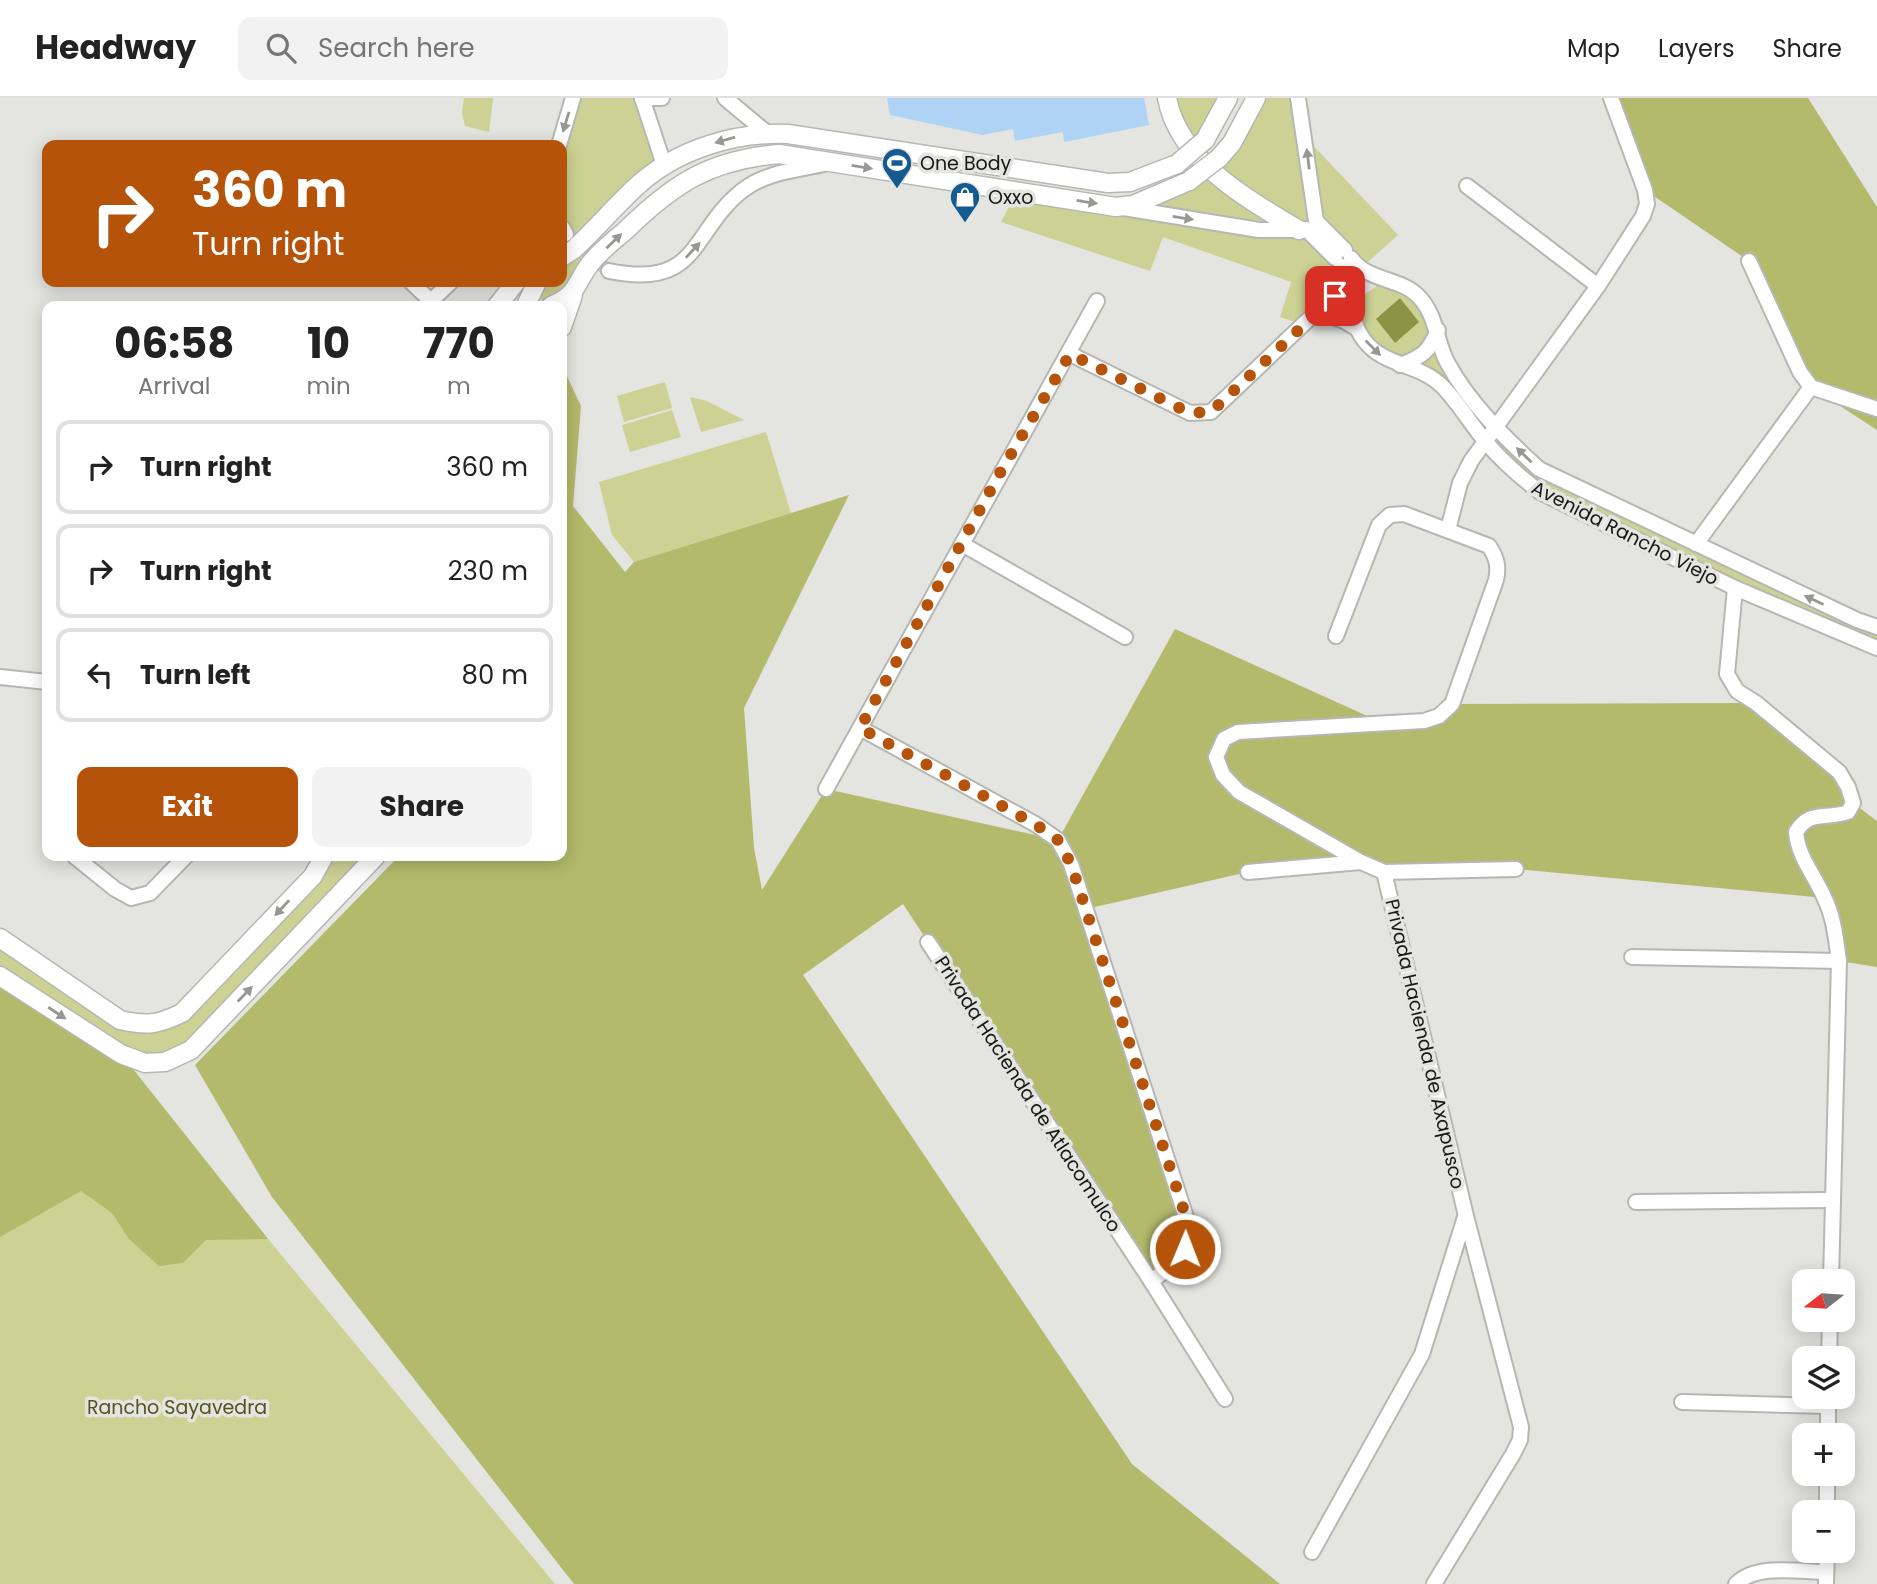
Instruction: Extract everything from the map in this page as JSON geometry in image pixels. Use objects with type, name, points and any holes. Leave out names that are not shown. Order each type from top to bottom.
[{"type":"main road","points":[[1167,98],[1169,110],[1182,136],[1221,180],[1235,192],[1307,227]]},
{"type":"main road","points":[[567,241],[664,165],[707,145],[743,135],[766,133],[814,138],[1108,183],[1129,182],[1177,164],[1205,140],[1228,98]]},
{"type":"main road","points":[[567,312],[589,265],[650,206],[681,182],[718,165],[751,156],[779,154],[1116,207],[1133,205],[1189,181],[1219,158],[1232,143],[1256,98]]},
{"type":"main road","points":[[567,243],[589,265]]},
{"type":"main road","points":[[560,301],[573,295]]},
{"type":"main road","points":[[0,938],[120,1020],[139,1025],[160,1024],[182,1013],[313,876],[321,861]]},
{"type":"main road","points":[[0,976],[121,1054],[145,1063],[165,1062],[191,1050],[371,861]]},
{"type":"street","points":[[560,140],[573,98]]},
{"type":"street","points":[[662,98],[642,98],[664,165]]},
{"type":"street","points":[[725,98],[766,133]]},
{"type":"street","points":[[1116,207],[1259,230],[1307,227],[1298,98]]},
{"type":"street","points":[[1448,530],[1460,483],[1486,442],[1598,286],[1643,216],[1647,204],[1645,190],[1611,98]]},
{"type":"street","points":[[609,271],[636,277],[662,272],[681,262],[697,248],[726,206],[744,189],[767,177],[831,162]]},
{"type":"street","points":[[1467,186],[1598,286]]},
{"type":"street","name":"Avenida Rancho Viejo","points":[[1307,227],[1326,241],[1344,263],[1405,285],[1420,297],[1431,313],[1446,360],[1452,370],[1497,429],[1539,469],[1776,583],[1857,620],[1877,626]]},
{"type":"street","points":[[1749,261],[1800,373],[1811,387],[1877,409]]},
{"type":"street","points":[[1344,263],[1355,289],[1353,313],[1356,328]]},
{"type":"street","points":[[1070,354],[1190,413],[1211,412],[1318,312],[1344,263]]},
{"type":"street","points":[[1355,301],[1373,284],[1386,280]]},
{"type":"street","points":[[416,287],[430,301]]},
{"type":"street","points":[[435,301],[447,287]]},
{"type":"street","points":[[826,789],[1070,354],[1097,301]]},
{"type":"street","points":[[1318,312],[1356,328]]},
{"type":"street","name":"Avenida Rancho Viejo","points":[[1356,328],[1381,357],[1429,375],[1442,386],[1486,442],[1521,478],[1540,492],[1735,589],[1877,648]]},
{"type":"street","points":[[1400,365],[1417,359],[1431,347],[1438,330]]},
{"type":"street","points":[[1696,544],[1811,387]]},
{"type":"street","name":"Privada Hacienda de Axapusco","points":[[1336,636],[1379,525],[1390,515],[1404,514],[1489,546],[1499,568],[1452,704],[1439,716],[1424,721],[1238,732],[1224,739],[1216,757],[1223,775],[1239,792],[1361,862],[1384,872],[1516,869]]},
{"type":"street","points":[[1665,554],[1673,533]]},
{"type":"street","points":[[962,544],[1125,637]]},
{"type":"street","points":[[1768,603],[1776,583]]},
{"type":"street","points":[[1735,589],[1727,674],[1731,683],[1737,691],[1756,703],[1839,772],[1853,803],[1848,812],[1834,818],[1817,815],[1802,821],[1796,832],[1802,856],[1825,898],[1835,928],[1839,961],[1831,1269]]},
{"type":"street","points":[[0,677],[42,681]]},
{"type":"street","points":[[860,728],[1035,824],[1058,840],[1071,864],[1186,1217],[1189,1236],[1185,1249],[1174,1265],[1151,1281]]},
{"type":"street","points":[[80,861],[115,889],[131,898],[150,893],[181,861]]},
{"type":"street","points":[[1248,872],[1361,862]]},
{"type":"street","name":"Privada Hacienda de Axapusco","points":[[1384,872],[1466,1216],[1521,1427],[1520,1440],[1513,1454],[1434,1584]]},
{"type":"street","name":"Privada Hacienda de Atlacomulco","points":[[929,942],[1225,1399]]},
{"type":"street","points":[[1632,957],[1839,961]]},
{"type":"street","points":[[1636,1202],[1833,1200]]},
{"type":"street","name":"Privada Hacienda de Axapusco","points":[[1312,1552],[1422,1353],[1466,1216]]},
{"type":"street","points":[[1682,1402],[1792,1401]]},
{"type":"street","points":[[1736,1584],[1752,1574],[1763,1572],[1826,1578]]},
{"type":"green space","points":[[464,98],[493,98],[489,132],[465,126],[462,113]]},
{"type":"green space","points":[[573,98],[642,98],[664,165],[595,230],[567,234],[567,140],[563,140]]},
{"type":"green space","points":[[1167,98],[1228,98],[1205,140],[1182,136]]},
{"type":"green space","points":[[1256,98],[1298,98],[1306,138],[1398,235],[1361,268],[1349,247],[1335,265],[1356,300],[1386,280],[1431,313],[1446,360],[1539,469],[1877,627],[1877,648],[1540,492],[1442,386],[1400,365],[1356,328],[1318,312],[1304,325],[1280,317],[1291,282],[1163,237],[1150,271],[1001,222],[1017,191],[1116,207],[1219,158]]},
{"type":"green space","points":[[573,250],[589,265],[567,287],[567,254]]},
{"type":"green space","points":[[535,287],[567,287],[553,301],[543,301],[533,291]]},
{"type":"green space","points":[[665,382],[672,408],[624,422],[617,396]]},
{"type":"green space","points":[[690,397],[707,401],[744,420],[701,432]]},
{"type":"green space","points":[[672,410],[681,437],[630,452],[622,425]]},
{"type":"green space","points":[[766,432],[791,513],[634,562],[612,535],[599,482]]},
{"type":"green space","name":"Rancho Sayavedra","points":[[319,861],[371,861],[191,1050],[165,1062],[122,1055],[268,1239],[555,1584],[0,1584],[0,938],[120,1020],[160,1024]]},
{"type":"shaded area","points":[[1611,98],[1808,98],[1877,207],[1877,430],[1811,387],[1749,261],[1645,190]]},
{"type":"shaded area","points":[[1400,298],[1419,322],[1395,343],[1376,319]]},
{"type":"shaded area","points":[[567,377],[581,406],[573,506],[625,572],[634,562],[849,495],[744,708],[754,848],[762,890],[826,789],[1058,840],[1175,629],[1385,724],[1424,721],[1452,704],[1756,703],[1839,772],[1853,803],[1877,821],[1877,967],[1839,961],[1825,898],[1516,869],[1384,872],[1361,862],[1248,872],[1086,909],[1189,1236],[1151,1281],[903,904],[803,975],[1132,1464],[1280,1584],[574,1584],[272,1197],[195,1065],[394,861],[567,861]]},
{"type":"shaded area","points":[[0,976],[121,1054],[268,1239],[206,1240],[183,1263],[159,1266],[129,1239],[112,1213],[81,1191],[0,1237]]},
{"type":"building","points":[[887,98],[1144,98],[1149,125],[1064,142],[1063,132],[1015,141],[1013,129],[983,135],[890,115]]},
{"type":"tunnel","points":[[567,235],[609,271]]},
{"type":"place","name":"One Body","points":[[897,190]]},
{"type":"place","name":"Oxxo","points":[[965,224]]},
{"type":"route","points":[[1185,1249],[1189,1236],[1186,1217],[1071,864],[1058,840],[1035,824],[860,728],[1000,473],[1070,354],[1190,413],[1202,414],[1211,412],[1335,296]]}]
